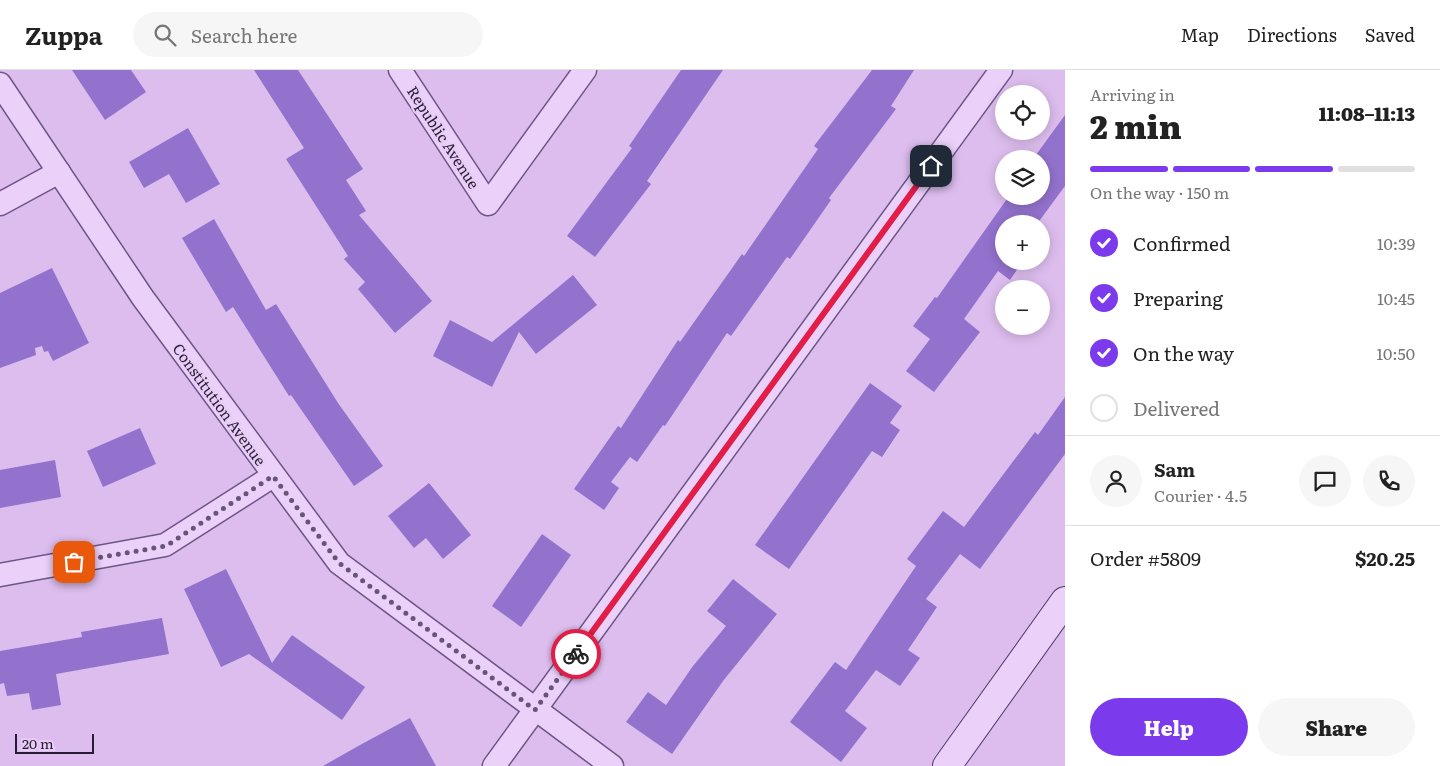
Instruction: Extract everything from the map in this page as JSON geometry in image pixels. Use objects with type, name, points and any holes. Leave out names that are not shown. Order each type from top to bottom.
[{"type":"main road","points":[[947,766],[1065,601]]},
{"type":"street","name":"Republic Avenue","points":[[400,70],[488,204],[585,70]]},
{"type":"street","points":[[494,766],[1000,70]]},
{"type":"street","name":"Constitution Avenue","points":[[0,84],[143,298],[339,563],[612,766]]},
{"type":"street","points":[[0,204],[59,172]]},
{"type":"street","points":[[0,575],[166,546],[273,476]]},
{"type":"building","points":[[72,70],[131,70],[146,92],[105,120]]},
{"type":"building","points":[[254,70],[298,70],[363,169],[346,180],[366,211],[359,215],[432,301],[395,333],[358,289],[365,282],[344,259],[348,256],[286,159],[304,148]]},
{"type":"building","points":[[681,70],[723,70],[647,181],[651,184],[595,257],[567,236],[632,148],[629,146]]},
{"type":"building","points":[[872,70],[914,70],[891,106],[896,109],[829,198],[831,200],[790,259],[787,257],[731,336],[727,333],[665,426],[663,425],[637,462],[630,457],[611,482],[619,488],[604,510],[574,489],[618,426],[621,428],[678,340],[680,342],[742,254],[744,256],[818,149],[814,146]]},
{"type":"building","points":[[1065,115],[1065,186],[1044,215],[996,215],[1003,205],[1050,205],[1050,150],[1040,150],[1047,140],[1050,140],[1050,136]]},
{"type":"building","points":[[188,128],[220,184],[186,203],[169,174],[144,188],[129,162]]},
{"type":"building","points":[[995,216],[995,270],[1017,270],[1010,280],[998,271],[964,319],[980,332],[934,392],[906,371],[930,339],[913,326],[935,297],[937,298]]},
{"type":"building","points":[[214,219],[266,310],[276,304],[338,403],[383,466],[354,486],[291,395],[289,396],[233,307],[226,312],[182,238]]},
{"type":"building","points":[[52,268],[89,343],[53,361],[48,351],[44,352],[42,346],[35,348],[36,355],[0,368],[0,293]]},
{"type":"building","points":[[573,275],[597,305],[536,354],[519,332],[492,387],[433,356],[450,320],[492,342]]},
{"type":"building","points":[[870,383],[902,406],[890,423],[900,430],[882,457],[872,451],[789,569],[755,545]]},
{"type":"building","points":[[1065,397],[1065,454],[980,569],[960,554],[926,599],[937,607],[908,650],[920,658],[900,686],[876,670],[845,711],[867,728],[841,762],[790,722],[835,662],[846,670],[916,566],[907,559],[943,511],[964,527],[1035,432],[1038,435]]},
{"type":"building","points":[[140,428],[156,464],[103,487],[87,451]]},
{"type":"building","points":[[55,460],[61,497],[0,508],[0,470]]},
{"type":"building","points":[[429,483],[471,535],[443,559],[426,538],[414,548],[388,516]]},
{"type":"building","points":[[542,534],[571,555],[521,627],[492,606]]},
{"type":"building","points":[[226,569],[272,663],[292,635],[365,687],[342,720],[249,654],[221,667],[184,589]]},
{"type":"building","points":[[733,579],[777,614],[723,681],[672,754],[626,722],[648,692],[666,705],[693,666],[726,626],[707,611]]},
{"type":"building","points":[[162,618],[169,654],[56,674],[61,705],[32,710],[29,693],[7,696],[4,683],[0,684],[0,651],[82,637],[81,632]]},
{"type":"building","points":[[410,718],[436,766],[323,766],[360,745]]},
{"type":"way so far","points":[[74,562],[166,546],[273,476],[339,563],[535,710],[576,654]]},
{"type":"route","points":[[576,654],[931,166]]}]
